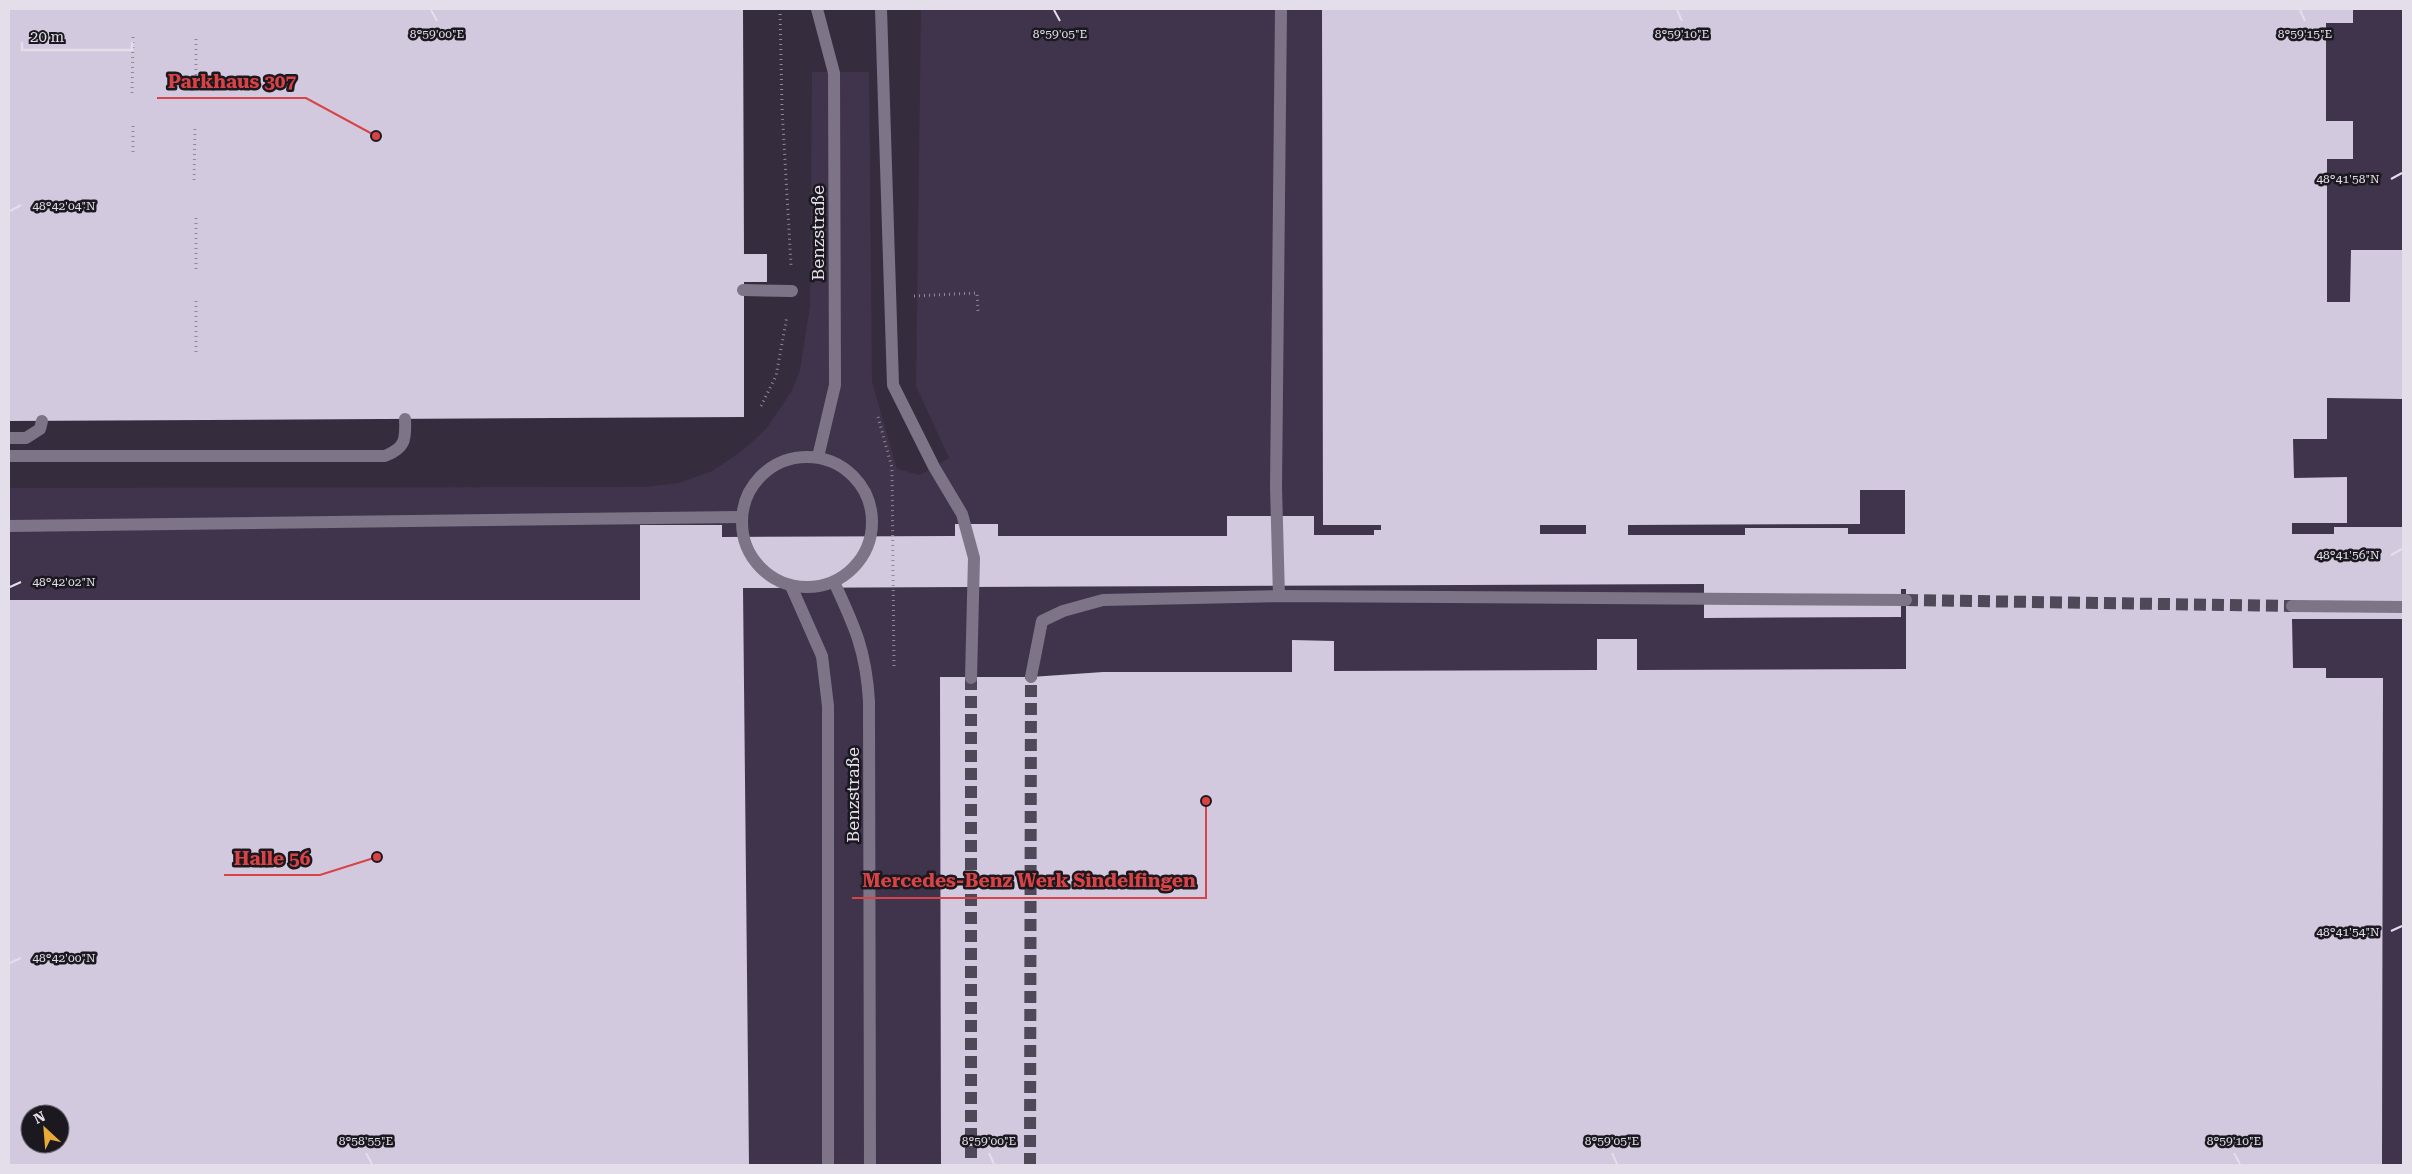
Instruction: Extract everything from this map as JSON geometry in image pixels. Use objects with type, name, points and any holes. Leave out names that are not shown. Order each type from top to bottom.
[{"type":"street","name":"Benzstraße","points":[[817,9],[834,73],[835,385],[818,457]]},
{"type":"street","points":[[881,9],[893,385],[934,467],[962,514],[974,558],[971,678]]},
{"type":"street","points":[[1279,596],[1276,487],[1281,9]]},
{"type":"street","points":[[743,290],[792,291]]},
{"type":"street","points":[[9,456],[385,456],[398,450],[406,436],[405,419]]},
{"type":"street","points":[[9,438],[26,438],[40,430],[42,421]]},
{"type":"street","points":[[795,457],[818,457],[838,464],[854,476],[867,493],[873,514],[872,534],[865,554],[851,571],[834,582],[813,587],[792,586],[772,577],[756,562],[746,544],[740,517],[756,480],[774,466],[795,457]]},
{"type":"street","points":[[9,526],[740,517]]},
{"type":"street","name":"Benzstraße","points":[[834,582],[857,630],[867,668],[869,701],[870,1165]]},
{"type":"street","points":[[792,586],[822,656],[828,706],[828,1165]]},
{"type":"street","points":[[1031,677],[1042,621],[1063,611],[1103,600],[1279,596],[1906,600]]},
{"type":"street","points":[[2292,606],[2403,607]]},
{"type":"path","points":[[761,406],[776,376],[792,291],[782,108],[780,9]]},
{"type":"path","points":[[132,93],[133,37]]},
{"type":"path","points":[[196,38],[196,90]]},
{"type":"path","points":[[133,126],[133,154]]},
{"type":"path","points":[[194,180],[195,126]]},
{"type":"path","points":[[196,214],[196,268]]},
{"type":"path","points":[[906,296],[977,293],[978,311]]},
{"type":"path","points":[[196,301],[196,356]]},
{"type":"shaded area","points":[[921,9],[2403,9],[2403,1165],[9,1165],[9,488],[643,487],[679,483],[712,471],[742,451],[766,429],[791,392],[800,371],[810,306],[812,72],[869,72],[872,382],[897,469],[920,475],[949,458],[916,386]]},
{"type":"building","points":[[9,9],[743,9],[744,254],[767,254],[767,282],[744,282],[744,417],[9,421]]},
{"type":"building","points":[[1322,9],[2353,9],[2353,23],[2326,23],[2326,121],[2353,121],[2353,159],[2327,159],[2327,302],[2350,302],[2351,250],[2403,250],[2403,399],[2327,398],[2327,439],[2293,439],[2294,478],[2347,477],[2347,523],[2292,523],[2292,534],[2334,534],[2334,527],[2403,527],[2403,619],[2292,619],[2293,668],[2326,668],[2326,678],[2383,678],[2382,1165],[941,1165],[940,677],[1031,677],[1103,672],[1292,672],[1292,640],[1334,641],[1334,671],[1597,670],[1597,639],[1637,639],[1637,670],[1906,669],[1906,589],[1901,589],[1901,617],[1704,618],[1704,584],[743,588],[749,1165],[9,1165],[9,600],[640,600],[640,525],[722,525],[722,537],[955,536],[955,524],[998,524],[998,536],[1227,536],[1227,516],[1314,516],[1314,535],[1374,535],[1374,530],[1381,530],[1381,525],[1323,525]],"holes":[[[1860,490],[1905,490],[1905,534],[1848,534],[1848,528],[1745,528],[1745,535],[1628,535],[1628,525],[1860,524]],[[1540,525],[1586,525],[1586,534],[1540,534]]]},
{"type":"tunnel","points":[[1906,600],[2292,606]]},
{"type":"tunnel","points":[[1030,1165],[1031,677]]},
{"type":"tunnel","points":[[971,678],[971,1165]]},
{"type":"place","name":"Parkhaus 307","points":[[376,136]]},
{"type":"place","name":"Mercedes-Benz Werk Sindelfingen","points":[[1206,801]]},
{"type":"place","name":"Halle 56","points":[[377,857]]}]
